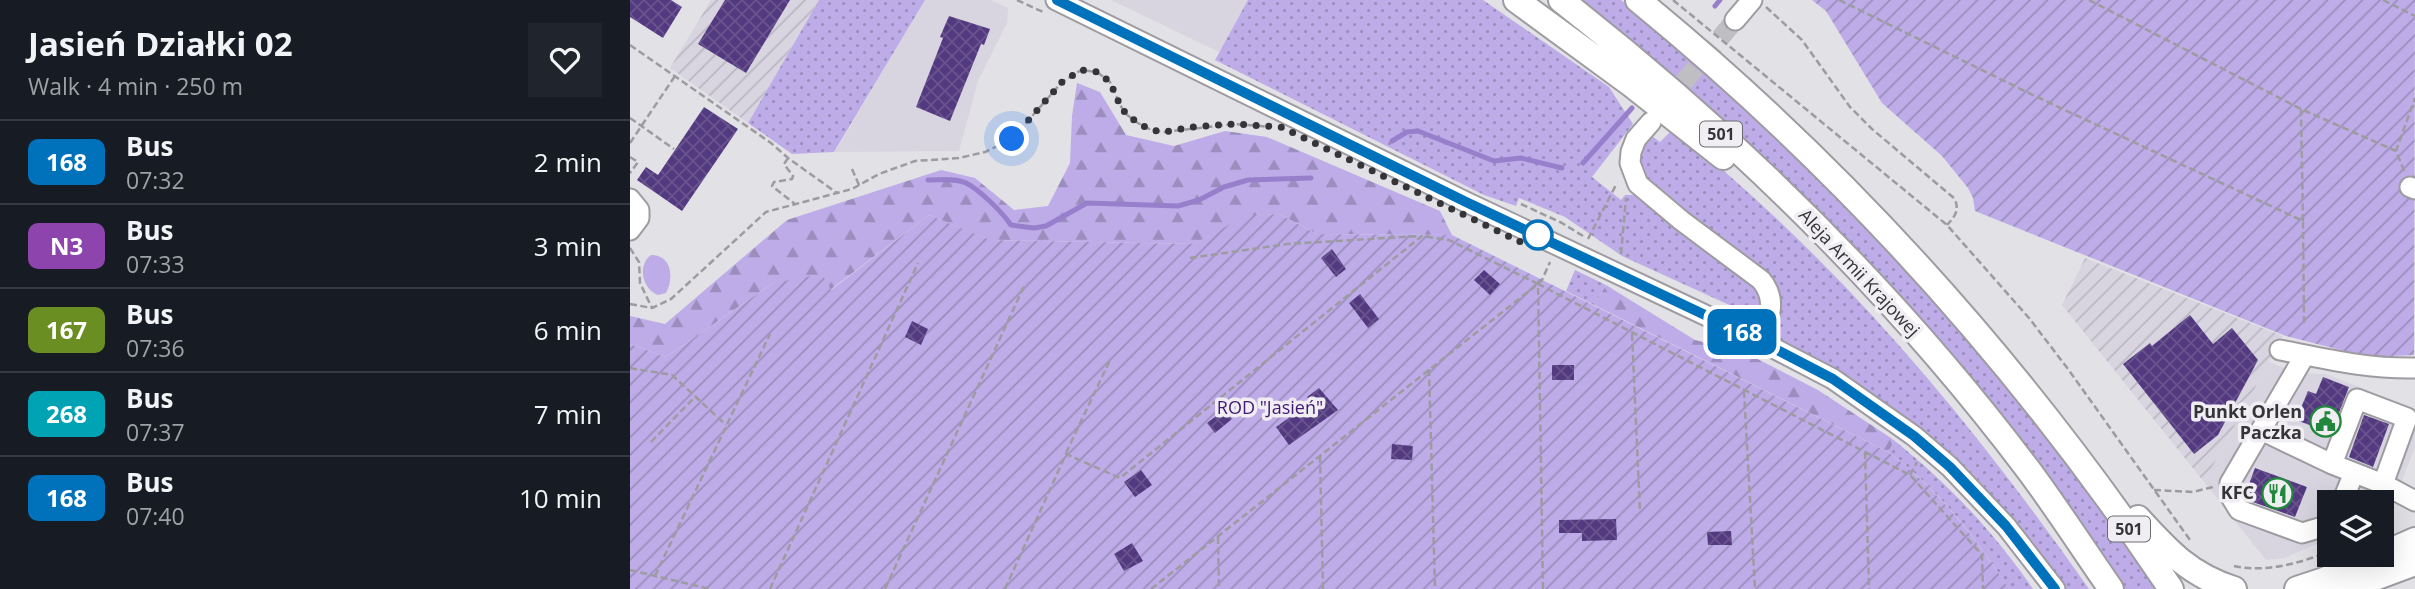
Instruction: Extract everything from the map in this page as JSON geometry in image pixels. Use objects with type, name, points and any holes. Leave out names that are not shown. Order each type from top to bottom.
[{"type":"main road","points":[[1516,0],[1704,141],[1870,282]]},
{"type":"main road","name":"Aleja Armii Krajowej","points":[[1561,0],[1637,59],[1721,134],[1802,211],[1870,282],[1944,365],[2030,471],[2111,589]]},
{"type":"main road","name":"501","points":[[1638,0],[1782,127],[1877,220],[1962,314],[2087,470],[2171,589]]},
{"type":"main road","points":[[2087,470],[2187,568],[2210,581],[2234,589]]},
{"type":"main road","points":[[2297,589],[2415,540]]},
{"type":"main road","points":[[2345,589],[2415,563]]},
{"type":"street","points":[[1735,20],[1752,0]]},
{"type":"street","points":[[1049,6],[1760,341],[1833,379],[1914,436],[1950,467],[1981,498],[2035,561],[2055,589]]},
{"type":"street","points":[[1651,122],[1636,139],[1631,152],[1632,174],[1647,193],[1761,280],[1767,288],[1772,307],[1760,341]]},
{"type":"street","points":[[630,199],[639,210],[639,218],[630,230]]},
{"type":"street","points":[[2280,351],[2382,369],[2415,368]]},
{"type":"street","points":[[2305,355],[2230,483],[2231,497],[2239,510],[2302,533],[2317,529]]},
{"type":"street","points":[[2332,464],[2357,399],[2407,418],[2383,484]]},
{"type":"street","points":[[2261,430],[2415,501]]},
{"type":"street","points":[[2347,490],[2354,473]]},
{"type":"path","points":[[1017,0],[1049,6]]},
{"type":"path","points":[[1673,0],[1947,225],[2053,348],[2191,542]]},
{"type":"path","points":[[1759,0],[1802,40],[1850,107],[1872,129],[1955,198],[1958,207],[1956,215],[1947,225]]},
{"type":"path","points":[[1839,0],[2037,97],[2303,221]]},
{"type":"path","points":[[2089,0],[2301,109],[2396,151],[2412,188]]},
{"type":"path","points":[[2384,0],[2415,16]]},
{"type":"path","points":[[630,45],[771,143],[837,193]]},
{"type":"path","points":[[630,304],[652,308],[671,299],[766,212],[837,193],[915,161],[959,158],[985,152],[1012,139],[1062,82],[1081,70],[1097,72],[1110,82],[1126,114],[1151,130],[1164,132],[1234,124],[1281,127],[1268,121]]},
{"type":"path","points":[[630,143],[675,76]]},
{"type":"path","points":[[2396,151],[2415,97]]},
{"type":"path","points":[[2301,109],[2304,325]]},
{"type":"path","points":[[630,118],[674,149]]},
{"type":"path","points":[[630,157],[638,162],[630,173]]},
{"type":"path","points":[[788,158],[784,164],[793,176],[792,179],[774,182],[772,186],[795,204]]},
{"type":"path","points":[[852,169],[859,185]]},
{"type":"path","points":[[1620,261],[1626,191],[1632,174]]},
{"type":"path","points":[[1588,239],[1611,194]]},
{"type":"path","points":[[1190,258],[1287,244],[1422,236],[1449,240],[1910,475],[1982,555],[1983,589]]},
{"type":"path","points":[[1066,454],[1120,478],[1422,236]]},
{"type":"path","points":[[631,248],[639,262],[640,284],[652,308]]},
{"type":"path","points":[[770,589],[918,263]]},
{"type":"path","points":[[1152,589],[1542,280]]},
{"type":"path","points":[[885,589],[1026,284]]},
{"type":"path","points":[[1538,284],[1543,589]]},
{"type":"path","points":[[1632,332],[1640,512]]},
{"type":"path","points":[[655,576],[770,334]]},
{"type":"path","points":[[1005,589],[1111,358]]},
{"type":"path","points":[[630,368],[672,375],[726,425]]},
{"type":"path","points":[[1429,369],[1435,589]]},
{"type":"path","points":[[1744,391],[1755,589]]},
{"type":"path","points":[[651,442],[695,396]]},
{"type":"path","points":[[1865,451],[1869,589]]},
{"type":"path","points":[[1320,456],[1323,589]]},
{"type":"path","points":[[1910,475],[1911,469],[1921,457]]},
{"type":"path","points":[[2154,490],[2193,492],[2230,483]]},
{"type":"path","points":[[1218,537],[1219,589]]},
{"type":"path","points":[[2227,564],[2248,569],[2265,568],[2317,556]]},
{"type":"path","points":[[630,570],[710,589]]},
{"type":"shaded area","points":[[711,0],[819,0],[748,123],[670,68]]},
{"type":"shaded area","points":[[925,0],[991,0],[1008,8],[1007,23],[978,81],[959,151],[835,152]]},
{"type":"shaded area","points":[[1111,0],[1248,0],[1219,52]]},
{"type":"shaded area","points":[[2085,258],[2283,336],[2204,482],[2062,305]]},
{"type":"shaded area","points":[[2269,362],[2297,373],[2326,374],[2415,409],[2415,446],[2394,501],[2394,490],[2317,490],[2317,543],[2285,558],[2266,560],[2204,482]]},
{"type":"green space","points":[[819,0],[925,0],[834,152],[792,154],[748,123]]},
{"type":"green space","points":[[1248,0],[1483,0],[1609,87],[1633,124],[1592,177],[1621,200],[1625,195],[1637,195],[1754,285],[1763,304],[1760,319],[1622,256],[1565,217],[1519,198],[1516,206],[1484,195],[1215,60]]},
{"type":"green space","points":[[1578,0],[1621,0],[1629,6],[1731,93],[1868,224],[1969,339],[2069,465],[2157,589],[2125,589],[2050,479],[1714,115],[1615,28]]},
{"type":"green space","points":[[1812,0],[2415,0],[2414,355],[2368,357],[2286,336],[1975,211],[1968,188],[1942,156],[1882,103],[1826,11]]},
{"type":"green space","points":[[1077,83],[1100,92],[1126,135],[1174,146],[1225,131],[1267,137],[1440,211],[1452,235],[1317,234],[1279,214],[1245,217],[1194,244],[989,240],[929,215],[830,290],[773,283],[666,357],[630,344],[630,316],[665,324],[787,220],[941,170],[975,178],[1014,210],[1048,206],[1070,163],[1072,116]]},
{"type":"green space","points":[[1673,129],[1733,179],[1790,232],[1898,344],[1996,463],[2089,589],[2066,589],[2017,523],[1968,469],[1917,426],[1842,373],[1773,336],[1776,295],[1647,188],[1643,180],[1638,160],[1644,141],[1649,134],[1660,142]]},
{"type":"green space","name":"ROD \"Jasień\"","points":[[1279,214],[1317,234],[1452,235],[1888,452],[1939,498],[1983,551],[2009,589],[630,589],[630,344],[666,357],[773,283],[822,274],[831,290],[929,215],[990,240],[1194,244],[1245,216]]},
{"type":"green space","points":[[651,255],[663,259],[669,268],[670,281],[666,293],[658,295],[648,288],[645,282],[644,265]]},
{"type":"green space","points":[[1575,270],[1606,285],[1598,299],[1598,307],[1566,291]]},
{"type":"green space","points":[[1606,285],[1695,340],[1742,351],[1818,390],[1891,438],[1892,445],[1888,452],[1598,307],[1598,299]]},
{"type":"green space","points":[[1891,438],[1968,508],[2002,547],[2033,589],[2009,589],[1983,551],[1939,497],[1888,452],[1892,445]]},
{"type":"building","points":[[630,0],[671,0],[682,7],[663,38],[630,17]]},
{"type":"building","points":[[725,0],[790,0],[746,73],[698,44]]},
{"type":"building","points":[[949,16],[990,29],[984,45],[981,44],[950,121],[916,107]]},
{"type":"building","points":[[704,107],[738,129],[682,211],[637,180],[646,167],[658,175]]},
{"type":"building","points":[[1332,249],[1346,269],[1336,277],[1321,258]]},
{"type":"building","points":[[1484,270],[1500,284],[1490,295],[1474,280]]},
{"type":"building","points":[[1360,294],[1379,319],[1368,328],[1349,303]]},
{"type":"building","points":[[2190,315],[2213,344],[2232,328],[2258,360],[2218,435],[2194,454],[2123,364],[2150,343],[2152,346]]},
{"type":"building","points":[[912,321],[928,329],[921,345],[905,337]]},
{"type":"building","points":[[1552,365],[1574,365],[1574,380],[1552,380]]},
{"type":"building","points":[[2323,377],[2349,387],[2331,433],[2296,420],[2308,391],[2316,394]]},
{"type":"building","points":[[1319,388],[1338,410],[1289,445],[1276,427],[1311,402],[1307,397]]},
{"type":"building","points":[[1224,410],[1232,419],[1215,433],[1207,423]]},
{"type":"building","points":[[2364,415],[2389,424],[2373,467],[2349,457]]},
{"type":"building","points":[[1392,444],[1413,446],[1412,460],[1391,459]]},
{"type":"building","name":"KFC","points":[[2255,468],[2307,487],[2295,517],[2250,501],[2253,494],[2246,492]]},
{"type":"building","points":[[1141,470],[1152,485],[1135,497],[1124,482]]},
{"type":"building","points":[[1616,519],[1617,540],[1582,541],[1582,533],[1559,533],[1559,520]]},
{"type":"building","points":[[1731,531],[1732,545],[1708,545],[1707,532]]},
{"type":"building","points":[[1132,543],[1143,561],[1124,571],[1114,554]]},
{"type":"waterway","points":[[1715,6],[1720,0]]},
{"type":"waterway","points":[[1583,163],[1632,108]]},
{"type":"waterway","points":[[1392,141],[1407,132],[1418,131],[1494,161],[1521,158],[1562,168]]},
{"type":"waterway","points":[[928,180],[962,181],[978,191],[1011,225],[1034,228],[1046,226],[1087,203],[1178,206],[1248,180],[1311,178]]},
{"type":"tunnel","points":[[1665,105],[1735,20]]},
{"type":"bus line","name":"168","points":[[1057,0],[1466,202],[1760,341],[1833,379],[1914,436],[1950,467],[2006,526],[2055,589]]},
{"type":"place","name":"Punkt Orlen Paczka","points":[[2325,422]]},
{"type":"place","name":"KFC","points":[[2277,493]]},
{"type":"route","points":[[1012,139],[1062,82],[1081,70],[1097,72],[1110,82],[1126,114],[1151,130],[1164,132],[1234,124],[1281,127],[1527,245],[1538,235]]}]
